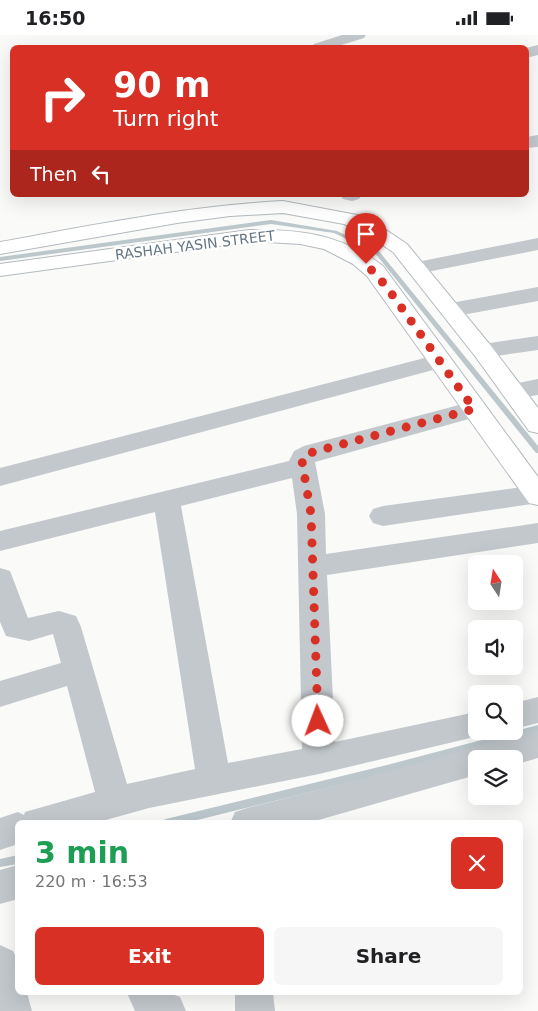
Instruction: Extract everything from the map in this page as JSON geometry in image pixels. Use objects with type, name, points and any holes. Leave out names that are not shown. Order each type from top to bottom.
[{"type":"street","points":[[326,45],[358,35]]},
{"type":"street","name":"RASHAH YASIN STREET","points":[[0,248],[177,217],[230,210],[283,207],[350,219],[373,230],[400,248],[483,351],[538,425]]},
{"type":"street","name":"RASHAH YASIN STREET","points":[[0,270],[250,236],[279,235],[308,238],[335,245],[375,271],[538,495]]},
{"type":"street","points":[[417,267],[538,244]]},
{"type":"street","points":[[451,310],[538,294]]},
{"type":"street","points":[[483,351],[538,343]]},
{"type":"street","points":[[0,477],[440,361]]},
{"type":"street","points":[[512,391],[538,387]]},
{"type":"street","points":[[319,760],[311,514],[302,461],[306,454],[474,409]]},
{"type":"street","points":[[0,541],[304,466]]},
{"type":"street","points":[[383,517],[538,495]]},
{"type":"street","points":[[167,500],[214,781]]},
{"type":"street","points":[[312,567],[538,533]]},
{"type":"street","points":[[0,579],[17,627],[26,629],[57,622],[65,624],[115,802]]},
{"type":"street","points":[[0,694],[78,670]]},
{"type":"street","points":[[523,714],[538,710]]},
{"type":"street","points":[[48,820],[115,802],[468,727]]},
{"type":"street","points":[[517,750],[538,744]]},
{"type":"street","points":[[259,820],[468,763]]},
{"type":"street","points":[[0,834],[15,829]]},
{"type":"street","points":[[0,887],[15,883]]},
{"type":"street","points":[[0,964],[12,1011]]},
{"type":"street","points":[[147,995],[153,1006],[166,1011]]},
{"type":"street","points":[[254,995],[255,1011]]},
{"type":"waterway","points":[[0,259],[271,222],[335,232],[376,251],[538,451]]},
{"type":"waterway","points":[[178,820],[387,769],[538,729]]},
{"type":"waterway","points":[[0,863],[15,860]]},
{"type":"route","points":[[318,721],[311,514],[302,461],[303,457],[313,452],[474,409],[375,271],[366,264]]}]
